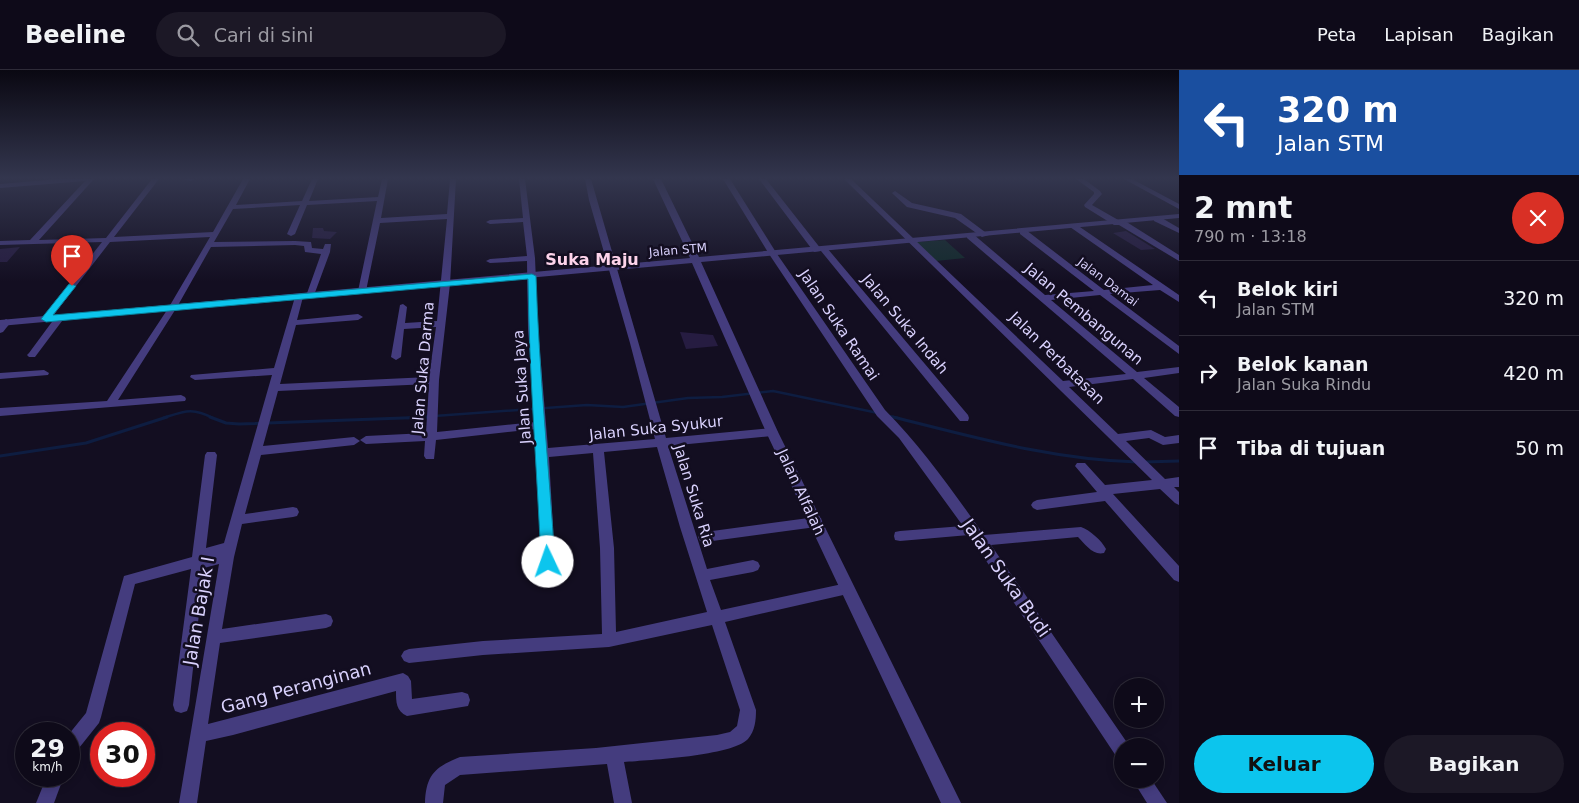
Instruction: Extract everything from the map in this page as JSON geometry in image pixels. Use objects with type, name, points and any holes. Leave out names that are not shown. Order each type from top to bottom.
[{"type":"street","points":[[32,242],[59,213]]},
{"type":"street","points":[[46,319],[129,213]]},
{"type":"street","points":[[110,404],[173,308],[226,213]]},
{"type":"street","points":[[291,234],[301,213]]},
{"type":"street","points":[[362,291],[377,213]]},
{"type":"street","name":"Jalan Suka Jaya","points":[[526,213],[531,258],[548,562]]},
{"type":"street","name":"Jalan Suka Ria","points":[[597,213],[649,392],[660,441],[702,576],[748,710],[748,721],[744,730],[737,737],[701,746],[614,755]]},
{"type":"street","name":"Jalan Alfalah","points":[[673,213],[772,432],[951,803]]},
{"type":"street","name":"Jalan Suka Ramai","points":[[747,213],[815,319],[885,418]]},
{"type":"street","name":"Jalan Suka Indah","points":[[790,213],[964,418]]},
{"type":"street","name":"Jalan Perbatasan","points":[[881,213],[1062,385],[1179,500]]},
{"type":"street","points":[[946,213],[958,216],[985,235]]},
{"type":"street","points":[[1103,213],[1179,259]]},
{"type":"street","points":[[376,221],[451,216]]},
{"type":"street","name":"Jalan Suka Darma","points":[[430,456],[434,380],[446,284],[451,216]]},
{"type":"street","name":"Jalan STM","points":[[2,325],[46,319],[1023,232],[1179,216]]},
{"type":"street","points":[[1157,219],[1179,232]]},
{"type":"street","points":[[490,222],[527,220]]},
{"type":"street","points":[[1074,227],[1179,299]]},
{"type":"street","name":"Jalan Damai","points":[[1023,232],[1179,351]]},
{"type":"street","points":[[0,243],[108,240],[214,234]]},
{"type":"street","name":"Jalan Pembangunan","points":[[970,236],[1179,413]]},
{"type":"street","name":"Jalan Bajak I","points":[[188,803],[213,637],[237,520],[292,324],[327,248],[308,250],[308,244],[295,243],[208,245]]},
{"type":"street","points":[[490,261],[531,258]]},
{"type":"street","points":[[1042,298],[1161,287]]},
{"type":"street","points":[[396,357],[403,307]]},
{"type":"street","points":[[32,354],[60,318]]},
{"type":"street","points":[[292,324],[358,318]]},
{"type":"street","points":[[400,326],[441,324]]},
{"type":"street","points":[[1062,385],[1179,370]]},
{"type":"street","points":[[195,377],[279,371]]},
{"type":"street","points":[[0,376],[44,373]]},
{"type":"street","points":[[274,388],[434,380]]},
{"type":"street","points":[[0,412],[181,398]]},
{"type":"street","name":"Jalan Suka Budi","points":[[885,418],[903,435],[976,536],[1114,738]]},
{"type":"street","points":[[366,440],[431,437],[540,425]]},
{"type":"street","name":"Jalan Suka Syukur","points":[[543,453],[772,432]]},
{"type":"street","points":[[1117,438],[1151,434],[1163,441],[1179,439]]},
{"type":"street","points":[[256,451],[354,441]]},
{"type":"street","points":[[598,448],[607,557],[609,640]]},
{"type":"street","points":[[181,704],[211,455]]},
{"type":"street","points":[[1081,466],[1179,576]]},
{"type":"street","points":[[1037,505],[1162,483],[1179,482]]},
{"type":"street","points":[[237,520],[293,512]]},
{"type":"street","points":[[705,537],[816,522]]},
{"type":"street","points":[[900,536],[976,536],[1081,532],[1099,549]]},
{"type":"street","points":[[80,734],[93,718],[127,583],[132,578],[198,561],[204,562],[229,552]]},
{"type":"street","points":[[702,576],[753,566]]},
{"type":"street","points":[[409,656],[483,648],[609,640],[847,589]]},
{"type":"street","points":[[213,637],[326,621]]},
{"type":"street","name":"Gang Peranginan","points":[[199,734],[233,727],[403,681],[404,704],[407,708],[462,700]]},
{"type":"street","points":[[434,803],[434,792],[439,777],[446,771],[460,766],[614,755],[623,803]]},
{"type":"street","points":[[45,803],[52,787]]},
{"type":"street","points":[[1148,788],[1158,803]]},
{"type":"green space","points":[[945,240],[965,258],[936,261],[916,242]]},
{"type":"building","points":[[313,228],[323,228],[324,231],[337,232],[330,239],[312,238]]},
{"type":"building","points":[[1126,231],[1155,249],[1141,250],[1113,233]]},
{"type":"building","points":[[20,247],[7,262],[0,262],[0,249]]},
{"type":"building","points":[[680,332],[713,335],[718,346],[686,349]]},
{"type":"waterway","points":[[411,418],[587,405],[623,407],[688,398],[722,397],[773,391],[878,413]]},
{"type":"waterway","points":[[163,418],[188,411],[199,412],[213,418]]},
{"type":"waterway","points":[[889,416],[898,418]]},
{"type":"waterway","points":[[0,456],[86,443],[167,417]]},
{"type":"waterway","points":[[210,417],[226,423],[239,424],[411,418]]},
{"type":"waterway","points":[[411,418],[430,417]]},
{"type":"waterway","points":[[893,417],[984,440],[1044,452],[1075,457],[1137,462]]},
{"type":"waterway","points":[[407,418],[411,418]]},
{"type":"waterway","points":[[1144,462],[1179,461]]},
{"type":"district","name":"Suka Maju","points":[[592,259]]},
{"type":"route","points":[[72,286],[46,319],[532,276],[533,329],[543,453],[548,562]]}]
